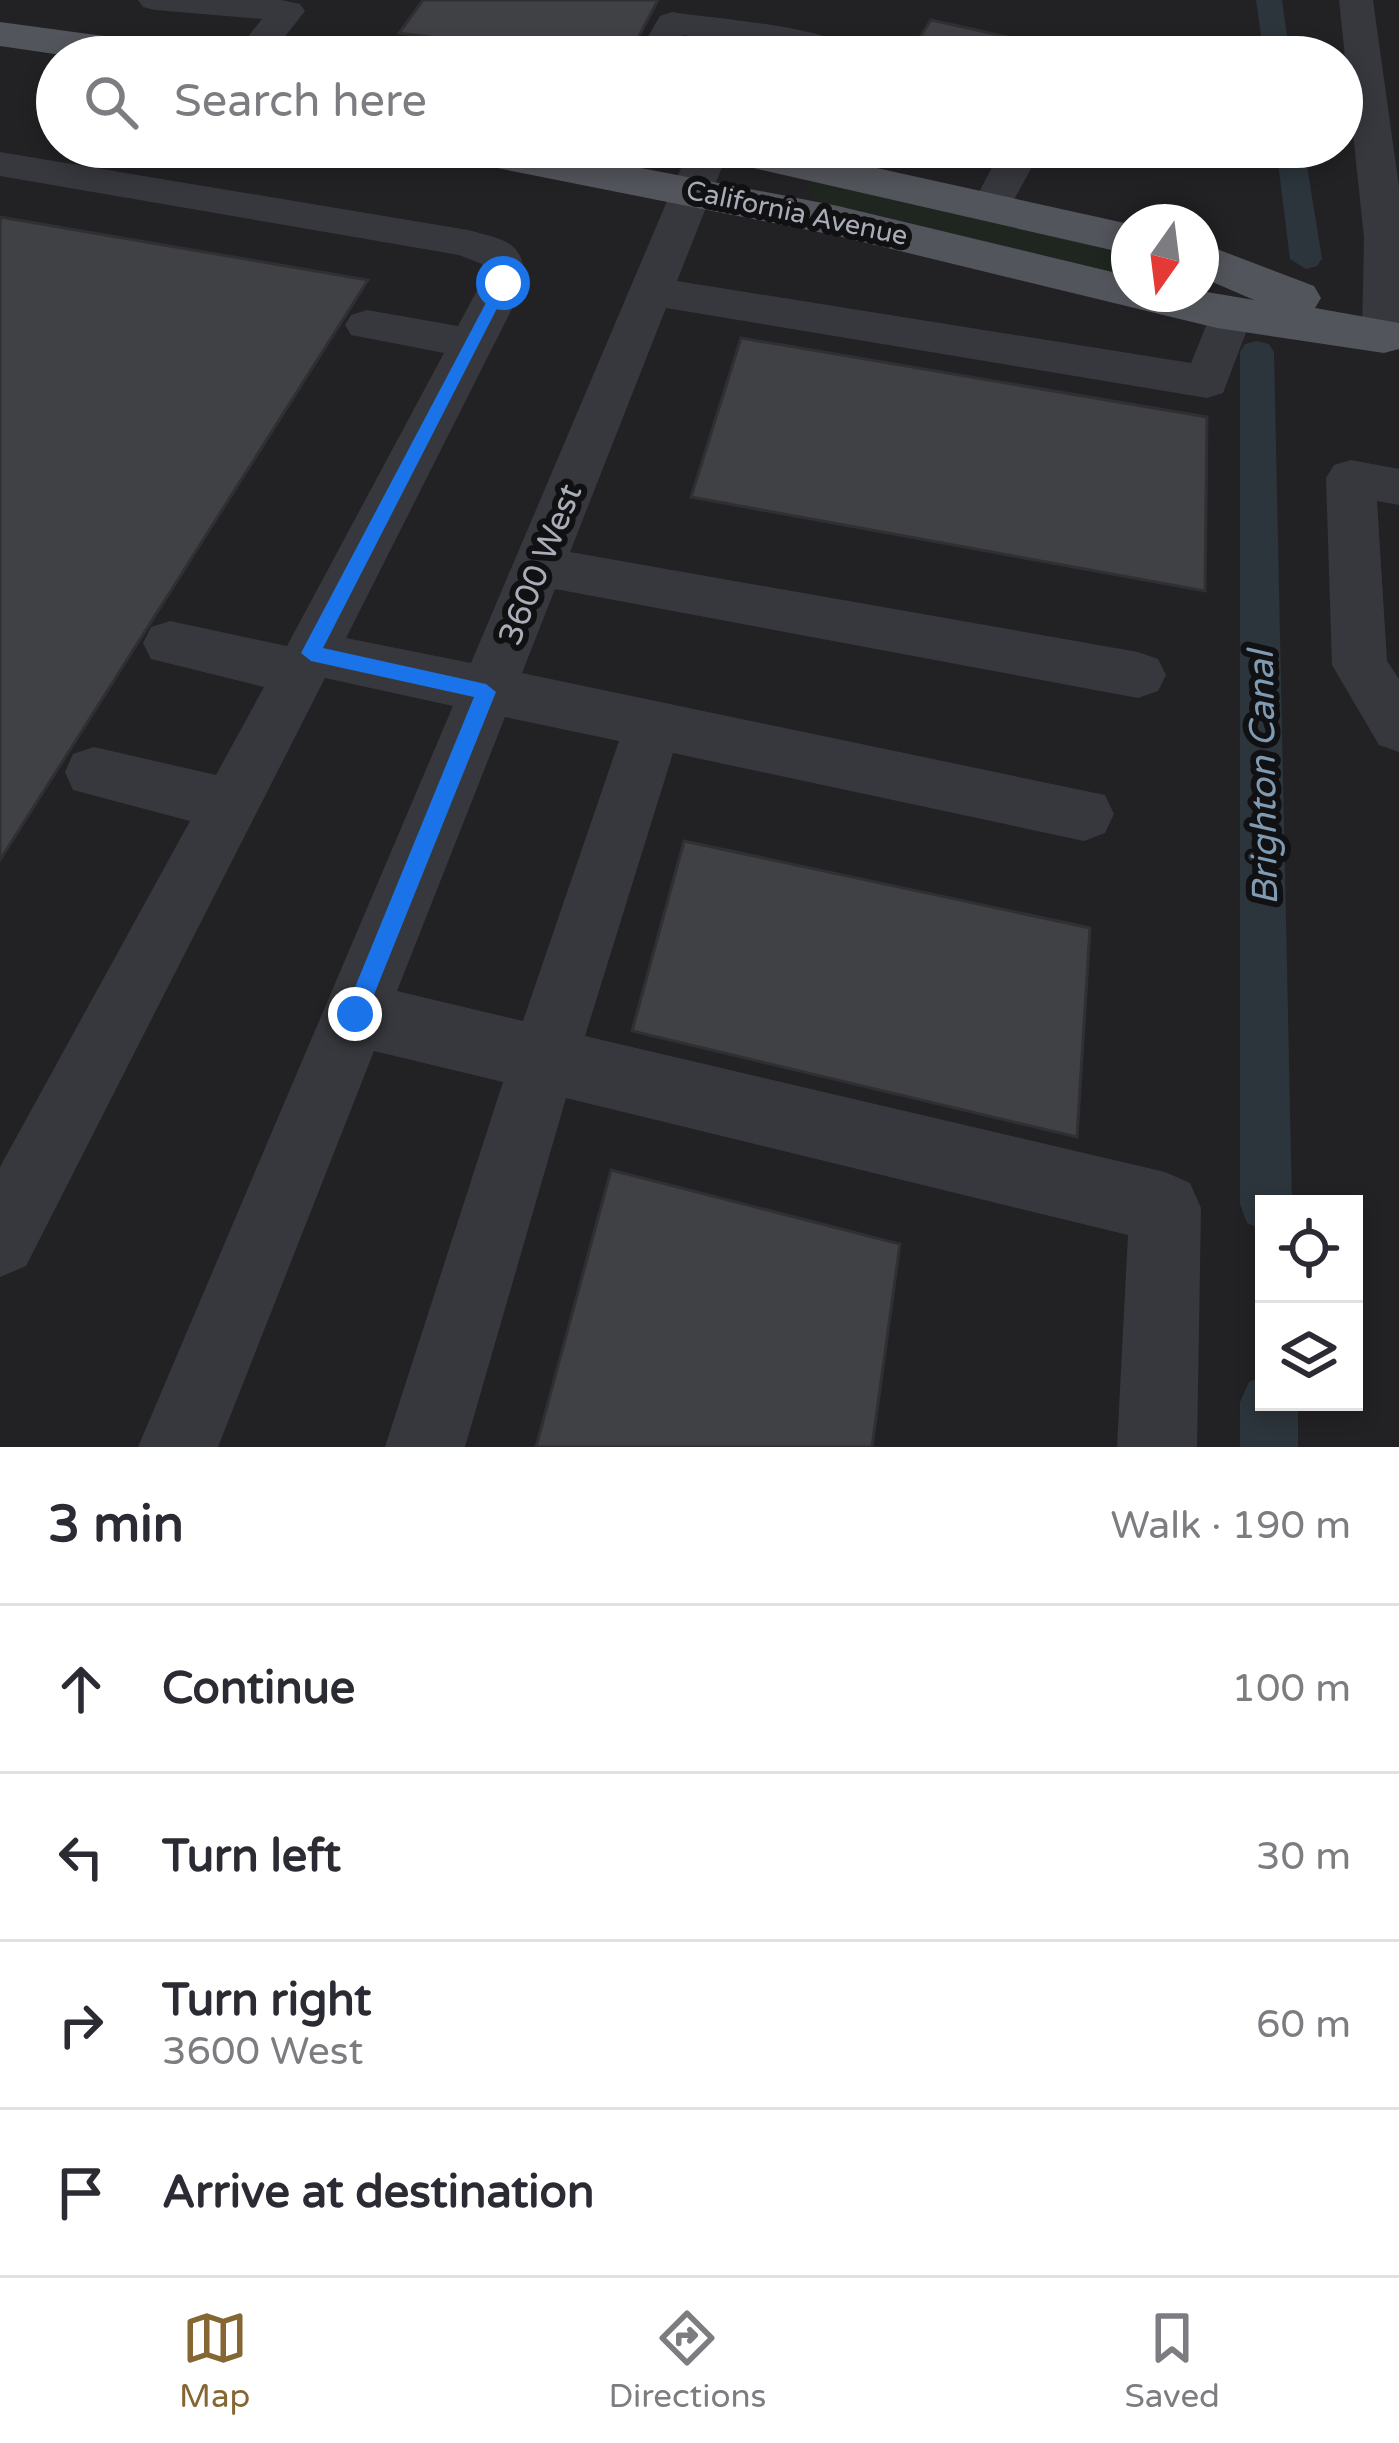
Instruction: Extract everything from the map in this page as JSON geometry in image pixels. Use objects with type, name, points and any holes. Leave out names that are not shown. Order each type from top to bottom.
[{"type":"main road","points":[[0,34],[36,39]]},
{"type":"main road","name":"California Avenue","points":[[730,168],[1111,286]]},
{"type":"main road","name":"California Avenue","points":[[752,168],[992,205],[1111,235]]},
{"type":"main road","points":[[1219,266],[1392,338]]},
{"type":"main road","name":"California Avenue","points":[[1219,311],[1392,338]]},
{"type":"street","points":[[155,0],[293,6]]},
{"type":"street","points":[[758,36],[773,0]]},
{"type":"street","points":[[1356,0],[1361,36]]},
{"type":"street","points":[[268,36],[293,6]]},
{"type":"street","points":[[677,11],[730,36]]},
{"type":"street","points":[[1363,46],[1392,239],[1392,338]]},
{"type":"street","points":[[0,164],[469,243],[502,257],[503,283],[0,1240]]},
{"type":"street","points":[[142,188],[158,168]]},
{"type":"street","name":"3600 West","points":[[178,1447],[704,168]]},
{"type":"street","points":[[992,205],[1012,168]]},
{"type":"street","points":[[650,291],[1207,382],[1231,314]]},
{"type":"street","points":[[367,325],[471,343]]},
{"type":"street","points":[[1399,487],[1351,478],[1360,665],[1399,724]]},
{"type":"street","points":[[538,566],[1138,675]]},
{"type":"street","points":[[170,643],[486,692],[1084,814]]},
{"type":"street","points":[[425,1447],[653,726]]},
{"type":"street","points":[[94,772],[231,805]]},
{"type":"street","points":[[355,1014],[1165,1208],[1157,1447]]},
{"type":"shaded area","points":[[0,0],[1399,0],[1399,1447],[0,1447]]},
{"type":"shaded area","points":[[812,178],[964,210],[1111,250],[1111,276],[824,209],[805,188]]},
{"type":"building","points":[[423,0],[658,0],[639,36],[399,33]]},
{"type":"building","points":[[931,20],[1004,36],[921,36]]},
{"type":"building","points":[[0,217],[368,280],[0,860]]},
{"type":"building","points":[[741,338],[1207,417],[1205,591],[691,497]]},
{"type":"building","points":[[684,841],[1090,928],[1077,1137],[632,1031]]},
{"type":"building","points":[[611,1170],[900,1244],[872,1447],[536,1447]]},
{"type":"waterway","name":"Brighton Canal","points":[[1269,0],[1274,36]]},
{"type":"waterway","name":"Brighton Canal","points":[[1293,168],[1306,259]]},
{"type":"waterway","name":"Brighton Canal","points":[[1257,352],[1266,1195]]},
{"type":"waterway","name":"Brighton Canal","points":[[1269,1411],[1269,1447]]},
{"type":"route","points":[[355,1014],[486,692],[311,653],[503,283]]}]
